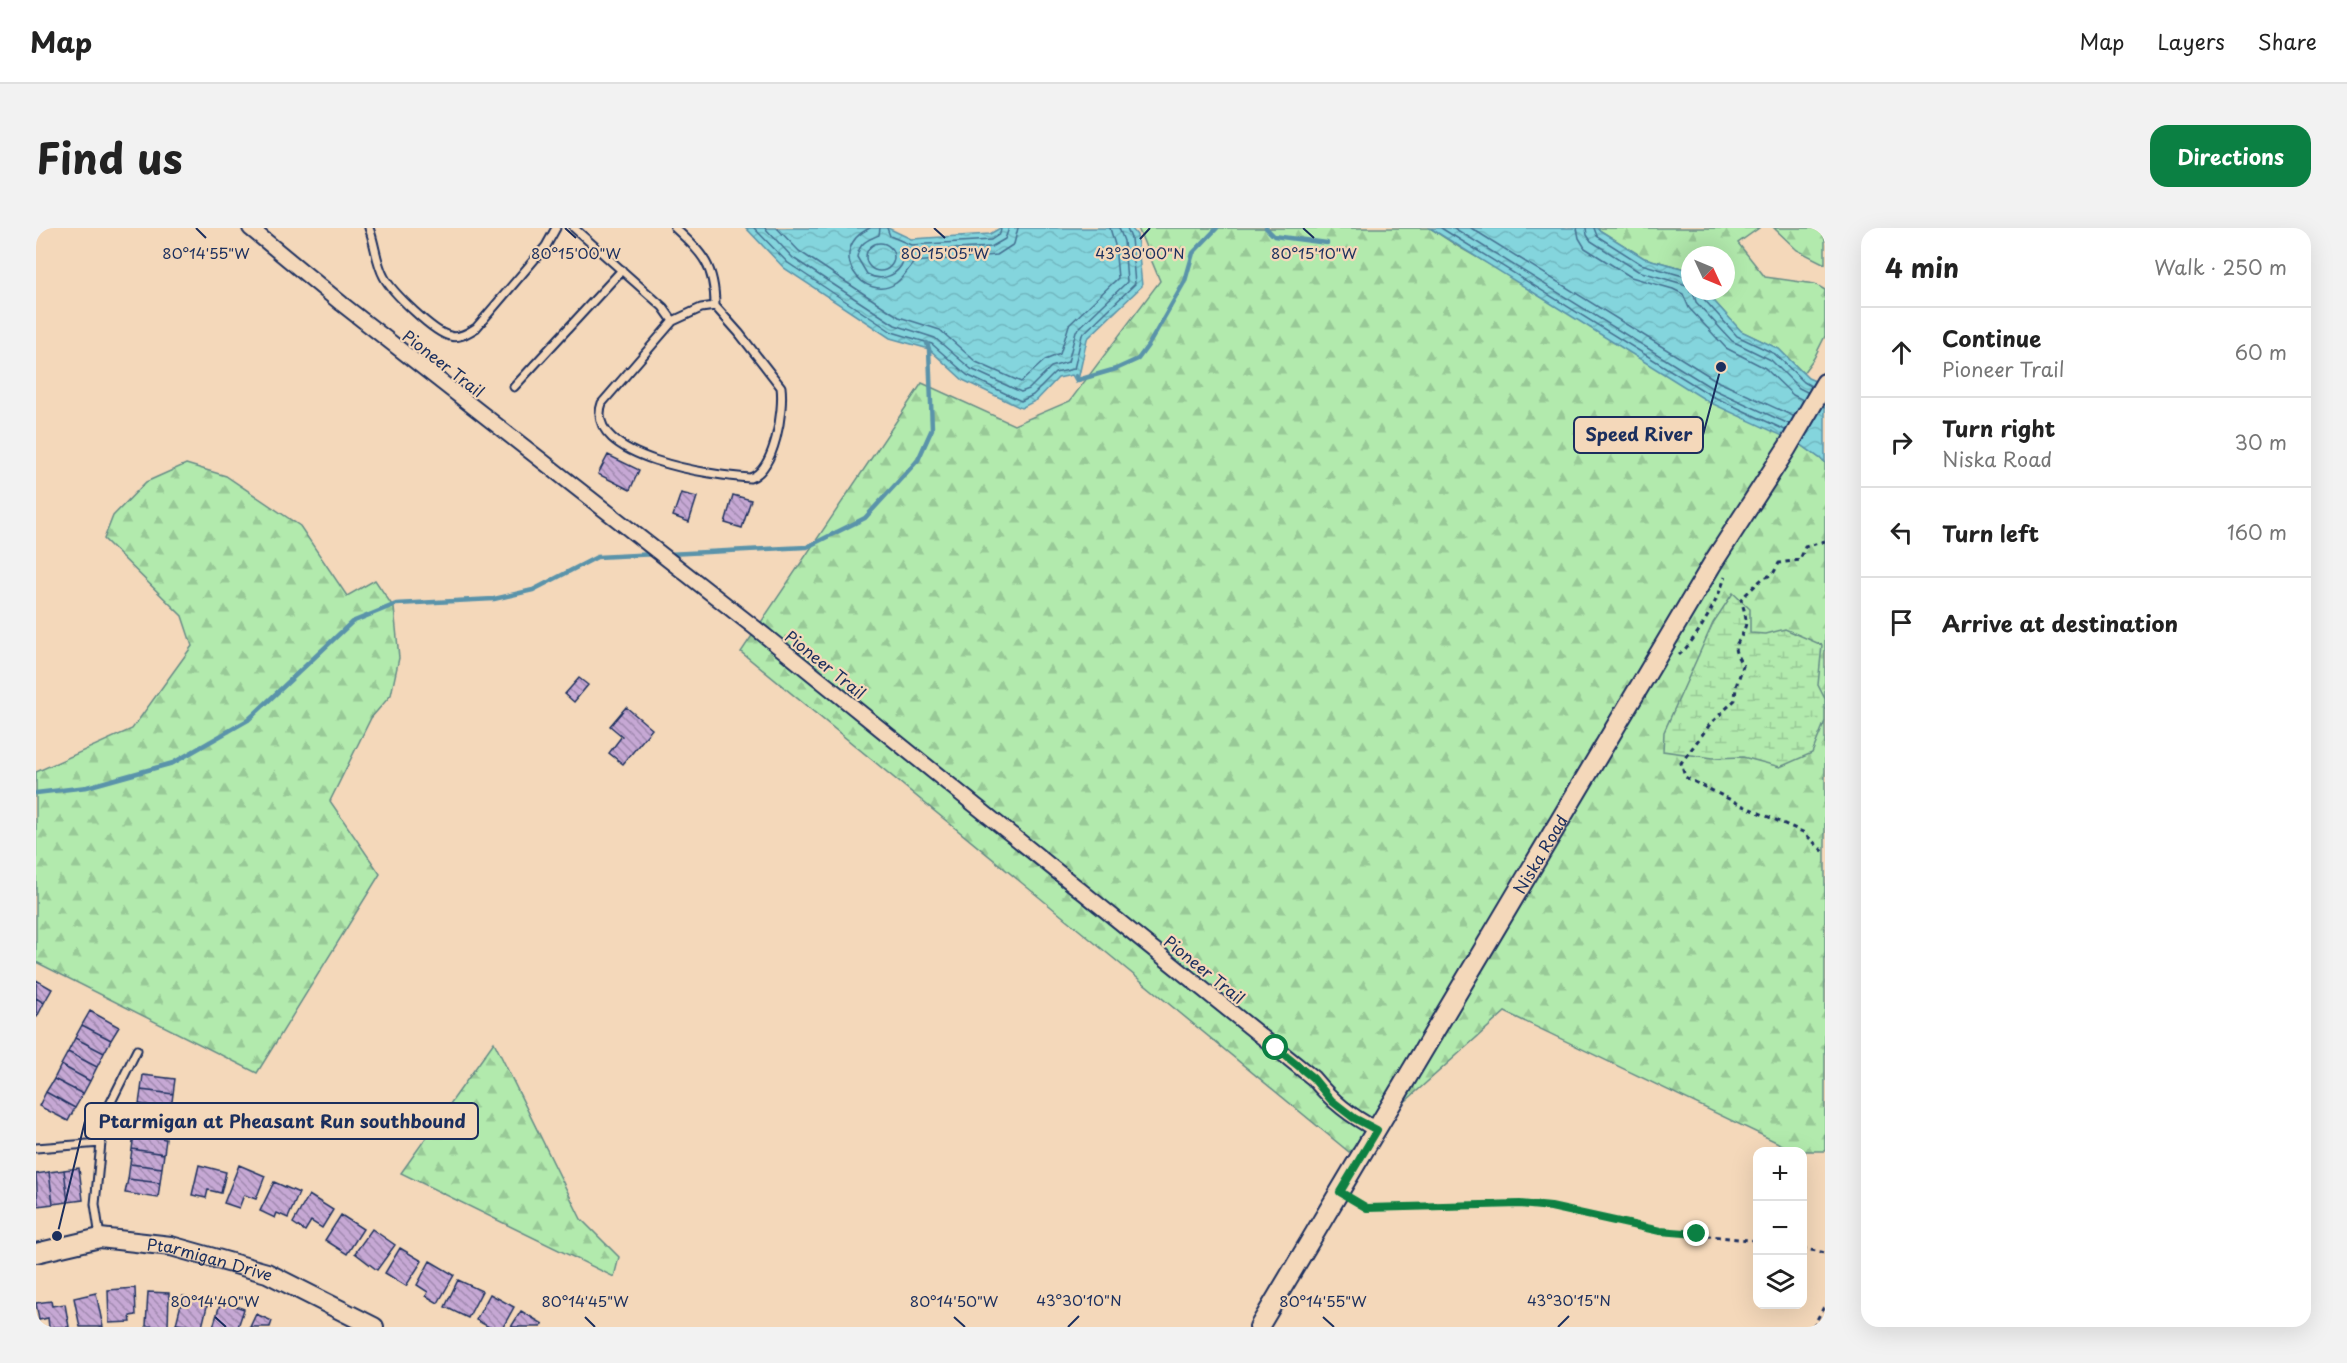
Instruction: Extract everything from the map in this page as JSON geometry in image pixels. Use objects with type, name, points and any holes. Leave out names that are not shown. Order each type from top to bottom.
[{"type":"street","name":"Pioneer Trail","points":[[250,228],[342,304],[669,560],[1313,1078],[1332,1101],[1354,1118],[1377,1130]]},
{"type":"street","name":"Niska Road","points":[[1259,1327],[1714,561],[1787,448],[1825,383]]},
{"type":"street","name":"Ptarmigan Drive","points":[[36,1252],[100,1238],[171,1246],[267,1274],[374,1327]]},
{"type":"lane","points":[[369,228],[383,276],[400,298],[431,325],[450,336],[465,335],[476,328],[546,246],[556,228]]},
{"type":"lane","points":[[574,228],[663,307],[673,321]]},
{"type":"lane","points":[[675,228],[705,259],[712,272],[715,306],[781,387],[779,425],[770,456],[758,476],[750,478],[731,477],[657,462],[626,446],[602,424],[598,414],[602,403],[673,321],[701,308],[715,306]]},
{"type":"lane","points":[[514,387],[622,270]]},
{"type":"lane","points":[[100,1238],[95,1204],[107,1110],[137,1050]]},
{"type":"lane","points":[[36,1148],[101,1143]]},
{"type":"path","points":[[1825,541],[1805,547],[1800,560],[1779,563],[1773,574],[1762,579],[1742,599],[1746,626],[1734,647],[1734,652],[1743,666],[1736,686],[1735,700],[1711,723],[1681,763],[1685,777],[1803,832],[1825,853]]},
{"type":"path","points":[[1340,1192],[1367,1208],[1520,1204],[1551,1207],[1660,1231],[1753,1240]]},
{"type":"path","points":[[1807,1249],[1825,1252]]},
{"type":"path","points":[[1813,1327],[1825,1305]]},
{"type":"green space","points":[[1138,228],[1430,228],[1800,444],[1825,462],[1825,1151],[1807,1151],[1807,1147],[1787,1147],[1505,1012],[1349,1152],[741,652],[922,383],[1014,425],[1070,401],[1160,281]]},
{"type":"green space","points":[[1596,228],[1759,228],[1738,243],[1765,277],[1815,284],[1825,290],[1825,336],[1814,358],[1803,373],[1779,349],[1741,331],[1713,300],[1735,300],[1735,246],[1681,246],[1681,268],[1644,258]]},
{"type":"green space","points":[[1774,228],[1825,228],[1825,264],[1797,250]]},
{"type":"green space","points":[[186,464],[226,476],[300,526],[347,596],[375,580],[394,608],[399,658],[391,695],[371,718],[330,801],[380,874],[257,1073],[36,962],[36,772],[132,729],[192,646],[182,616],[104,539],[113,516],[146,482]]},
{"type":"green space","points":[[1733,593],[1750,609],[1750,633],[1766,634],[1785,629],[1822,645],[1818,685],[1825,699],[1825,721],[1812,753],[1780,767],[1743,757],[1713,758],[1663,751],[1664,732],[1713,623]]},
{"type":"green space","points":[[494,1042],[581,1219],[619,1257],[614,1277],[401,1173]]},
{"type":"water","points":[[746,228],[888,228],[911,239],[990,234],[1000,228],[1131,228],[1137,235],[1142,286],[1087,339],[1078,380],[1076,382],[1072,375],[1058,378],[1037,400],[1021,408],[963,380],[929,349],[890,338],[784,268]]},
{"type":"water","points":[[1430,228],[1596,228],[1644,258],[1681,268],[1681,300],[1713,300],[1741,331],[1779,349],[1808,378],[1825,385],[1825,462],[1800,444],[1709,402]]},
{"type":"building","points":[[608,455],[639,470],[630,490],[598,474]]},
{"type":"building","points":[[681,493],[697,497],[689,522],[673,516]]},
{"type":"building","points":[[733,495],[751,500],[742,528],[725,523]]},
{"type":"building","points":[[579,678],[588,685],[574,702],[565,694]]},
{"type":"building","points":[[626,707],[652,729],[623,764],[609,753],[622,736],[610,726]]},
{"type":"building","points":[[36,980],[52,989],[44,1003],[36,998]]},
{"type":"building","points":[[36,998],[44,1003],[37,1017],[36,1017]]},
{"type":"building","points":[[90,1011],[119,1027],[111,1040],[82,1025]]},
{"type":"building","points":[[82,1025],[111,1040],[104,1053],[75,1038]]},
{"type":"building","points":[[75,1038],[104,1053],[97,1067],[68,1052]]},
{"type":"building","points":[[68,1052],[97,1067],[90,1081],[61,1065]]},
{"type":"building","points":[[61,1065],[90,1081],[83,1094],[54,1079]]},
{"type":"building","points":[[143,1075],[175,1079],[173,1094],[141,1090]]},
{"type":"building","points":[[54,1079],[83,1094],[75,1108],[46,1092]]},
{"type":"building","points":[[141,1090],[173,1094],[171,1109],[139,1104]]},
{"type":"building","points":[[46,1092],[75,1108],[68,1121],[39,1106]]},
{"type":"building","points":[[134,1134],[166,1139],[164,1154],[132,1149]]},
{"type":"building","points":[[132,1149],[164,1154],[162,1168],[130,1164]]},
{"type":"building","points":[[130,1164],[162,1168],[160,1183],[128,1179]]},
{"type":"building","points":[[199,1165],[226,1172],[221,1193],[208,1190],[206,1198],[192,1195]]},
{"type":"building","points":[[239,1165],[265,1176],[256,1199],[244,1195],[239,1208],[224,1203]]},
{"type":"building","points":[[79,1168],[83,1200],[68,1202],[64,1170]]},
{"type":"building","points":[[64,1170],[68,1202],[53,1204],[49,1172]]},
{"type":"building","points":[[49,1172],[53,1204],[38,1206],[36,1174]]},
{"type":"building","points":[[128,1179],[160,1183],[158,1198],[125,1193]]},
{"type":"building","points":[[274,1182],[299,1193],[288,1218],[277,1213],[275,1218],[260,1211]]},
{"type":"building","points":[[309,1195],[333,1210],[322,1228],[311,1221],[305,1231],[293,1223]]},
{"type":"building","points":[[341,1215],[363,1229],[347,1254],[325,1240]]},
{"type":"building","points":[[372,1229],[395,1245],[377,1270],[355,1253]]},
{"type":"building","points":[[400,1248],[422,1261],[406,1286],[385,1273]]},
{"type":"building","points":[[430,1261],[454,1275],[438,1303],[426,1296],[428,1292],[417,1285]]},
{"type":"building","points":[[458,1280],[482,1291],[468,1318],[445,1307]]},
{"type":"building","points":[[135,1288],[136,1315],[130,1316],[131,1322],[109,1323],[108,1290]]},
{"type":"building","points":[[148,1292],[169,1293],[168,1327],[146,1326]]},
{"type":"building","points":[[96,1293],[103,1327],[80,1327],[74,1298]]},
{"type":"building","points":[[490,1294],[514,1307],[503,1327],[489,1327],[476,1320]]},
{"type":"building","points":[[183,1296],[208,1302],[202,1327],[176,1324]]},
{"type":"building","points":[[51,1301],[52,1306],[65,1304],[69,1327],[49,1327],[48,1318],[39,1320],[36,1303]]},
{"type":"building","points":[[221,1301],[244,1309],[238,1327],[213,1327]]},
{"type":"building","points":[[521,1311],[543,1324],[541,1327],[511,1327]]},
{"type":"building","points":[[256,1314],[272,1321],[270,1327],[250,1327]]},
{"type":"waterway","points":[[1076,376],[1078,380],[1116,369],[1138,359],[1185,281],[1193,253],[1217,228]]},
{"type":"waterway","points":[[1266,228],[1274,236],[1327,243]]},
{"type":"waterway","points":[[668,554],[807,547],[865,518],[918,460],[932,429],[927,343]]},
{"type":"waterway","points":[[36,793],[87,787],[173,763],[248,720],[352,622],[396,604],[494,599],[533,590],[597,557],[656,554]]},
{"type":"place","name":"Speed River","points":[[1721,367]]},
{"type":"place","name":"Ptarmigan at Pheasant Run southbound","points":[[57,1236]]},
{"type":"route","points":[[1276,1048],[1313,1078],[1332,1101],[1354,1118],[1377,1130],[1340,1192],[1367,1208],[1520,1204],[1551,1207],[1660,1231],[1697,1234]]}]
